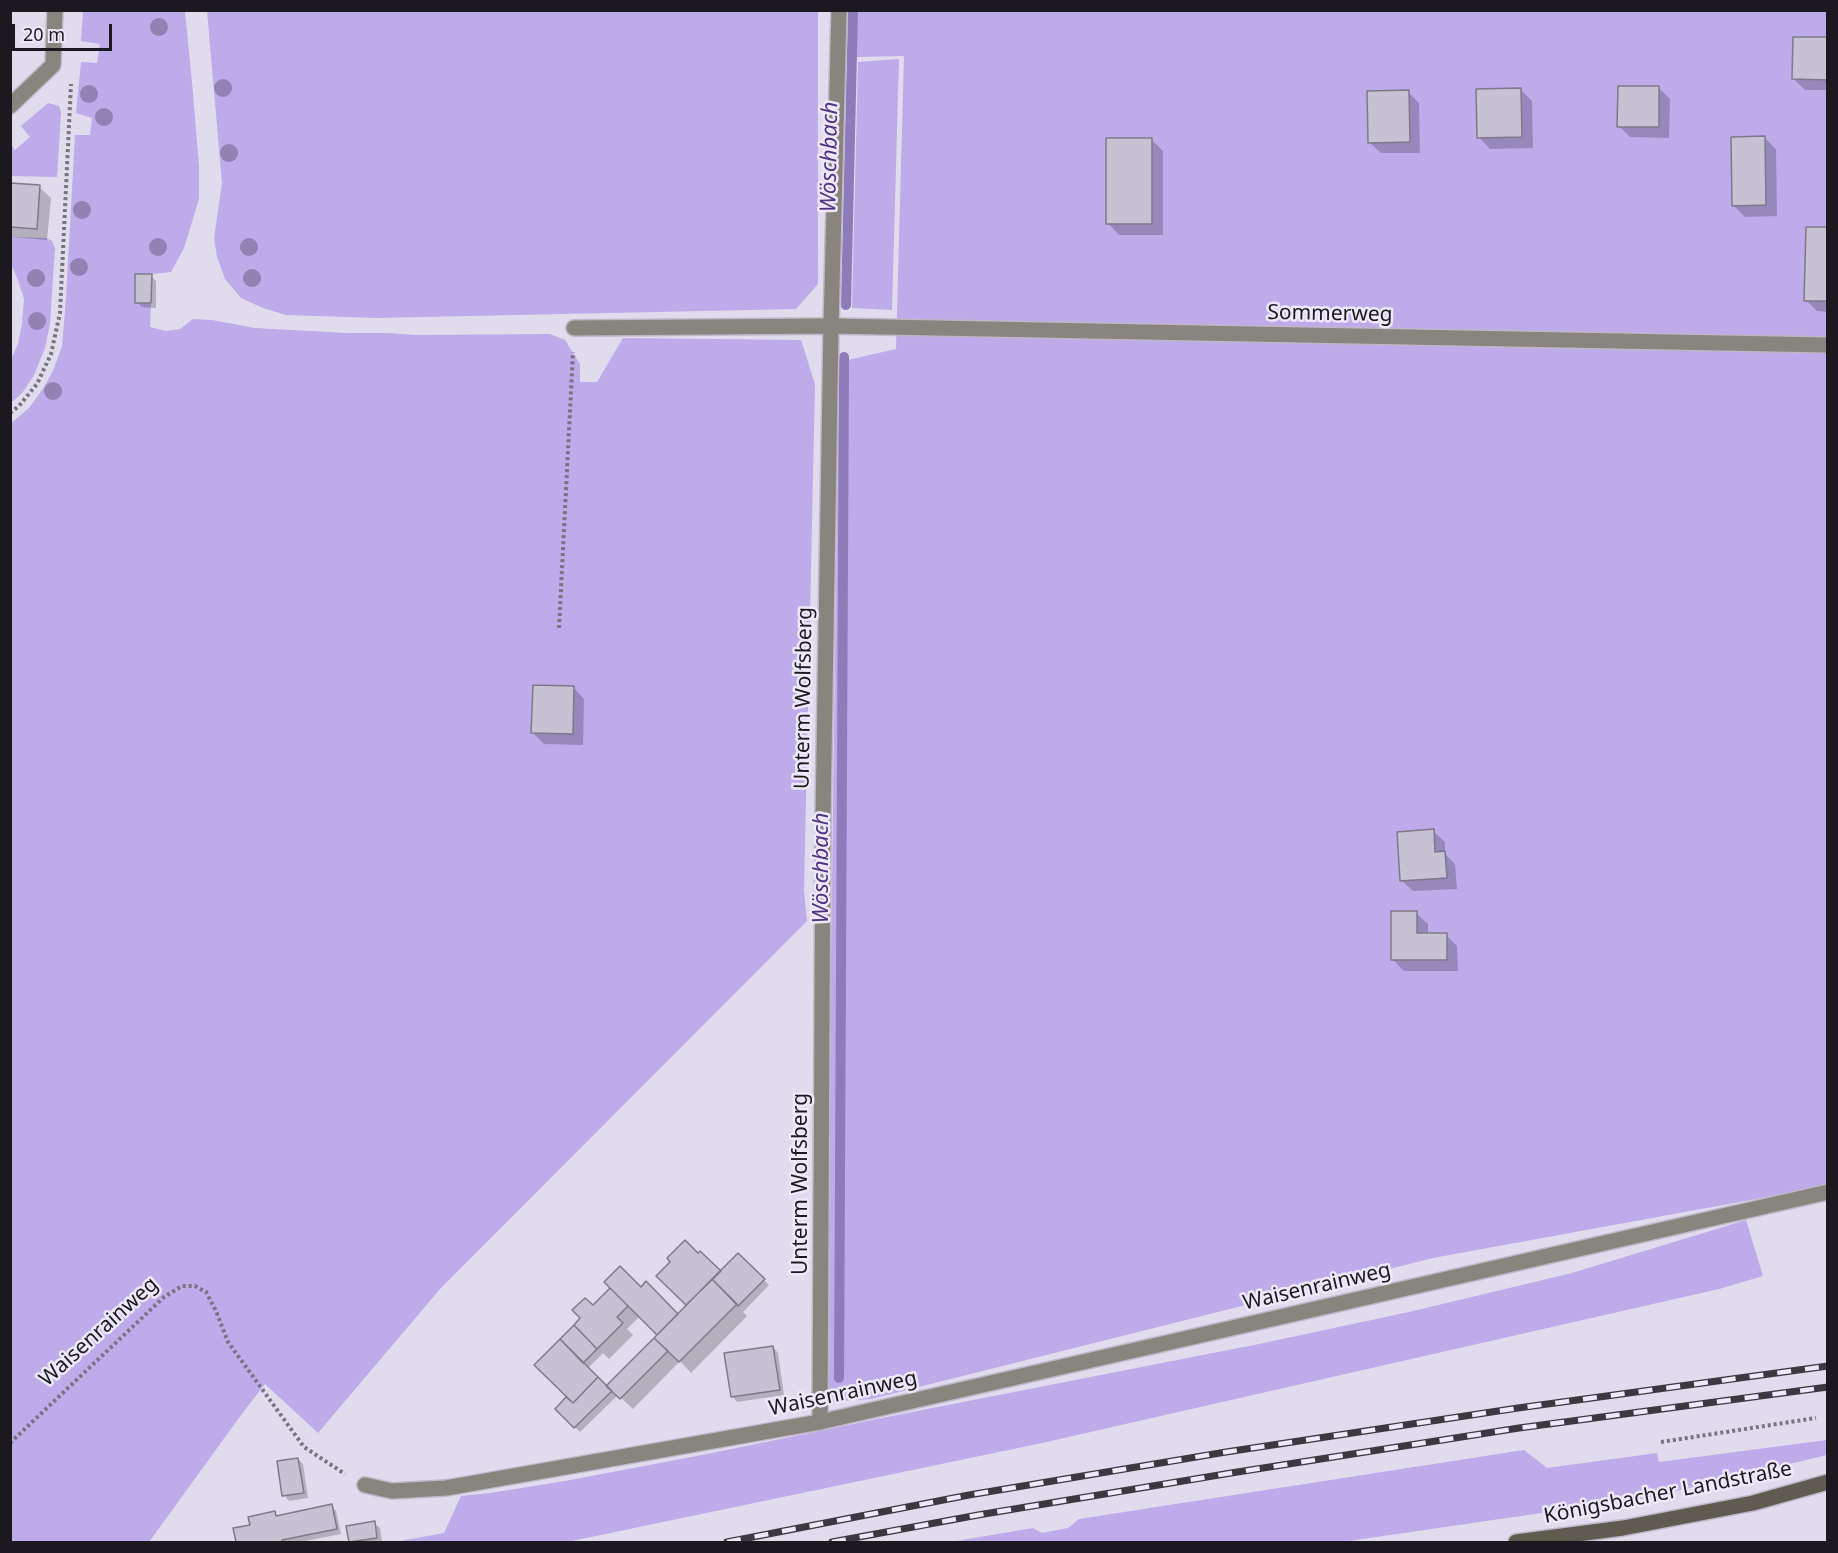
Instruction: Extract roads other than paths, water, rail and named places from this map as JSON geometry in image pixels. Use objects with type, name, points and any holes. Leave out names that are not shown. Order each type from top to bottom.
[{"type":"main road","name":"Königsbacher Landstraße","points":[[1516,1542],[1623,1528],[1753,1503],[1827,1482]]},
{"type":"street","points":[[10,106],[53,65],[55,10]]},
{"type":"street","name":"Unterm Wolfsberg","points":[[820,1422],[823,828],[831,326],[839,10]]},
{"type":"street","name":"Sommerweg","points":[[574,328],[831,326],[1827,345]]},
{"type":"street","name":"Waisenrainweg","points":[[365,1485],[392,1491],[446,1488],[820,1422],[1827,1192]]},
{"type":"waterway","name":"Wöschbach","points":[[846,305],[853,10]]},
{"type":"waterway","name":"Wöschbach","points":[[839,1378],[844,357]]},
{"type":"railway","points":[[727,1542],[969,1495],[1226,1452],[1518,1408],[1828,1366]]},
{"type":"railway","points":[[832,1542],[1231,1473],[1519,1428],[1828,1387]]}]
